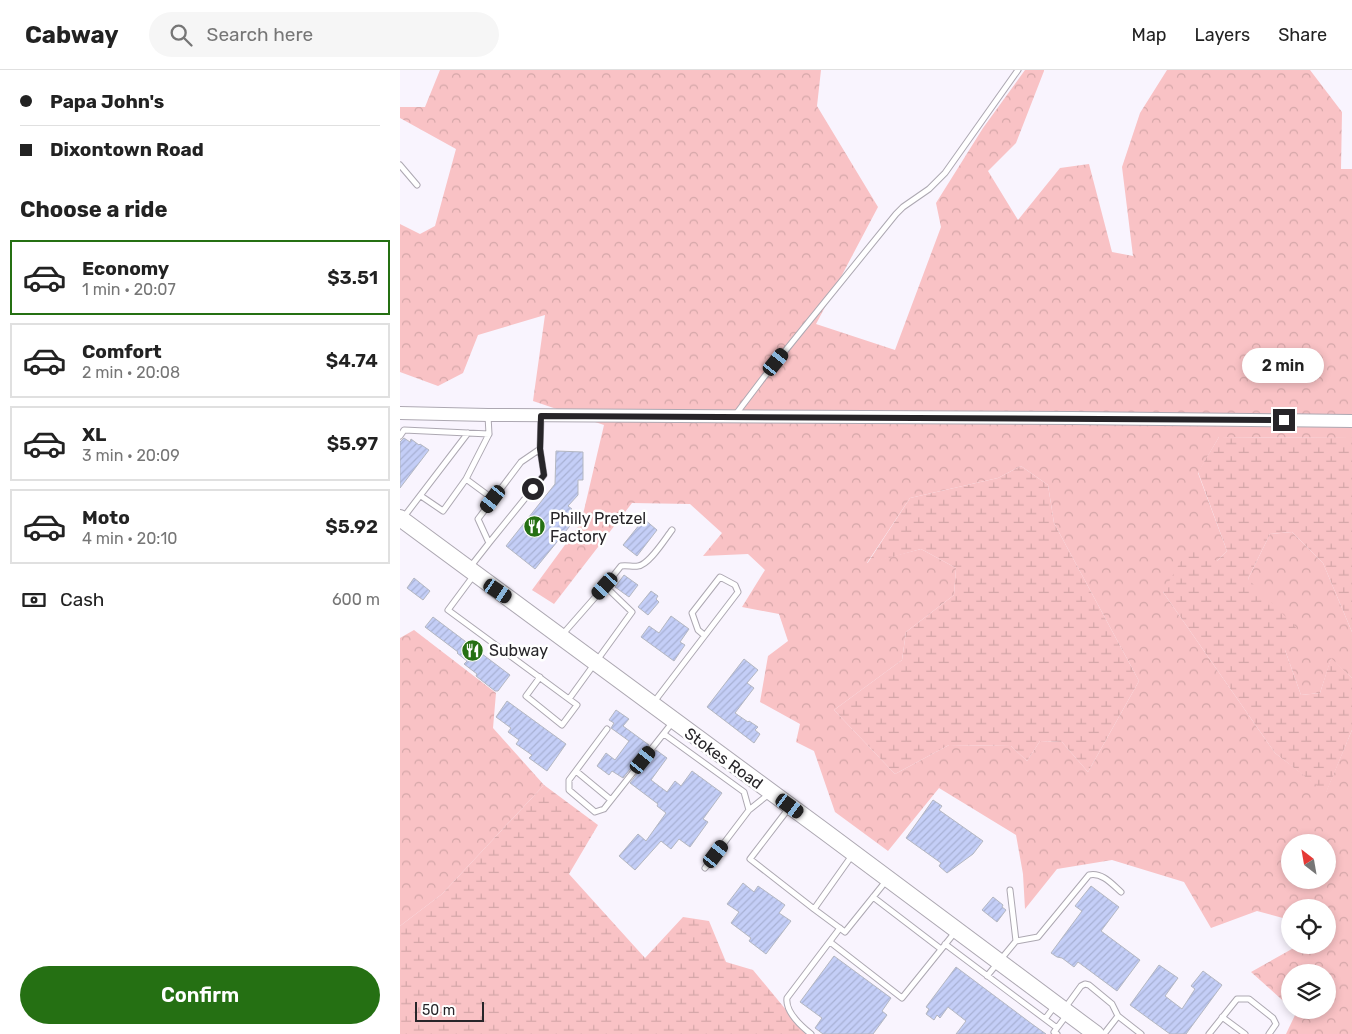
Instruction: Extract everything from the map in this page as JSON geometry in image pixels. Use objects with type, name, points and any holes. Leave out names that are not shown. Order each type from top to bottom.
[{"type":"main road","name":"Stokes Road","points":[[401,520],[652,704],[669,727],[703,752],[758,782],[1096,1034]]},
{"type":"street","points":[[400,413],[541,416],[1352,421]]},
{"type":"lane","points":[[735,417],[764,378],[896,214],[929,189],[945,173],[1018,70]]},
{"type":"lane","points":[[400,165],[417,185]]},
{"type":"lane","points":[[421,496],[443,511],[466,479],[489,434],[488,415]]},
{"type":"lane","points":[[540,677],[526,696],[562,725],[577,704],[569,699],[540,677],[448,610],[489,543],[544,475],[540,449],[541,416]]},
{"type":"lane","points":[[400,436],[404,430],[489,434]]},
{"type":"lane","points":[[401,520],[468,433]]},
{"type":"lane","points":[[489,543],[478,519],[520,462],[540,449]]},
{"type":"lane","points":[[466,479],[493,499]]},
{"type":"lane","points":[[561,636],[621,566],[638,566],[643,564],[672,530]]},
{"type":"lane","points":[[652,704],[738,592],[735,585],[720,578],[692,613],[698,630],[704,635]]},
{"type":"lane","points":[[569,699],[632,612],[605,586]]},
{"type":"lane","points":[[607,729],[570,780],[569,790],[595,812],[604,809],[669,727]]},
{"type":"lane","points":[[703,752],[744,792],[749,810]]},
{"type":"lane","points":[[576,771],[611,800]]},
{"type":"lane","points":[[744,792],[747,792],[758,782]]},
{"type":"lane","points":[[705,868],[749,810],[772,793]]},
{"type":"lane","points":[[790,806],[750,859],[814,909],[845,932],[887,878]]},
{"type":"lane","points":[[814,909],[853,854]]},
{"type":"lane","points":[[987,976],[1016,941],[1038,937],[1089,875],[1100,875],[1122,892]]},
{"type":"lane","points":[[1010,890],[1016,941]]},
{"type":"lane","points":[[873,897],[941,949]]},
{"type":"lane","points":[[811,1034],[789,1011],[786,1004],[787,998],[840,928]]},
{"type":"lane","points":[[830,942],[902,998],[956,930]]},
{"type":"lane","points":[[945,944],[1046,1019],[1057,1031]]},
{"type":"lane","points":[[1046,1019],[1062,1009],[1080,986],[1085,984],[1089,985],[1112,1004],[1118,1016],[1141,1034]]},
{"type":"lane","points":[[1209,1034],[1237,1000],[1249,999],[1273,1018],[1276,1024],[1269,1034]]},
{"type":"lane","points":[[1057,1031],[1062,1009]]},
{"type":"lane","points":[[1104,1034],[1118,1016]]},
{"type":"lane","points":[[1222,1017],[1245,1034]]},
{"type":"green space","points":[[440,70],[821,70],[817,106],[878,207],[816,324],[895,350],[941,227],[936,203],[983,128],[1025,70],[1044,71],[1016,143],[988,171],[1018,220],[1060,168],[1089,164],[1112,252],[1133,256],[1122,167],[1140,113],[1167,70],[1310,70],[1342,112],[1341,169],[1352,169],[1352,438],[1219,437],[1198,473],[1227,551],[1217,561],[1163,592],[1275,753],[1326,792],[1352,730],[1352,1034],[1286,1034],[1293,1019],[1336,1019],[1336,964],[1281,964],[1281,999],[1251,972],[1283,954],[1336,954],[1336,899],[1281,899],[1281,918],[1257,911],[1211,928],[1184,882],[1112,860],[1057,869],[1025,909],[1023,874],[1016,835],[939,788],[888,851],[835,812],[814,751],[796,742],[800,724],[760,702],[768,656],[788,641],[779,614],[742,607],[765,570],[748,554],[703,556],[722,533],[690,504],[632,503],[554,604],[532,590],[581,523],[604,425],[533,401],[545,315],[478,335],[463,373],[438,386],[400,372],[400,224],[420,234],[435,226],[456,149],[400,118],[400,107],[425,107]],"holes":[[[1021,466],[1048,485],[1054,523],[1139,681],[1088,772],[1062,742],[1040,741],[1027,761],[1011,746],[949,745],[895,774],[834,710],[902,660],[906,632],[954,595],[956,568],[921,549],[867,563],[910,498],[998,478]]]},
{"type":"green space","points":[[1219,437],[1352,438],[1352,632],[1323,563],[1292,532],[1270,534],[1248,579],[1296,627],[1285,650],[1301,695],[1320,693],[1331,658],[1352,678],[1352,730],[1326,793],[1275,753],[1163,592],[1189,547],[1217,561],[1227,551],[1198,472]]},
{"type":"green space","points":[[1021,466],[1048,485],[1054,523],[1139,681],[1088,772],[1062,742],[1040,741],[1027,761],[1011,746],[949,745],[895,774],[834,710],[902,660],[906,632],[954,595],[956,568],[921,549],[867,564],[910,498],[998,478]]},
{"type":"green space","points":[[1292,532],[1323,563],[1352,632],[1352,678],[1331,659],[1320,693],[1301,695],[1285,650],[1248,579],[1270,534]]},
{"type":"green space","points":[[414,630],[496,693],[493,728],[544,785],[442,894],[400,926],[400,638]]},
{"type":"green space","points":[[544,785],[598,825],[569,874],[645,958],[683,917],[709,921],[726,962],[753,970],[806,1034],[400,1034],[400,926],[442,894]]},
{"type":"building","points":[[404,438],[410,442],[411,439],[429,450],[400,488],[400,442]]},
{"type":"building","points":[[556,451],[583,452],[583,480],[578,480],[578,495],[568,506],[572,509],[567,516],[574,521],[535,569],[506,546],[555,484]]},
{"type":"building","points":[[644,519],[657,530],[637,556],[623,545]]},
{"type":"building","points":[[624,575],[638,585],[629,597],[615,587]]},
{"type":"building","points":[[414,578],[430,591],[423,600],[407,588]]},
{"type":"building","points":[[651,591],[658,596],[656,599],[659,602],[648,615],[638,607]]},
{"type":"building","points":[[671,616],[689,629],[680,642],[685,645],[674,661],[641,637],[649,626],[659,633]]},
{"type":"building","points":[[433,617],[510,675],[498,691],[495,691],[476,676],[477,674],[464,664],[467,661],[458,652],[425,627]]},
{"type":"building","points":[[744,659],[758,670],[747,683],[754,688],[735,713],[758,727],[755,730],[760,734],[754,743],[707,707]]},
{"type":"building","points":[[507,701],[566,744],[547,771],[529,758],[532,755],[516,744],[519,740],[508,732],[511,728],[496,717]]},
{"type":"building","points":[[616,710],[629,719],[623,726],[649,745],[623,778],[612,771],[609,775],[597,766],[606,753],[615,760],[629,741],[611,728],[614,723],[609,720]]},
{"type":"building","points":[[656,750],[667,758],[651,780],[667,792],[675,781],[681,786],[692,771],[722,793],[703,819],[708,822],[690,847],[679,839],[671,849],[661,841],[635,870],[619,856],[638,834],[646,841],[666,813],[657,806],[658,804],[630,783]]},
{"type":"building","points":[[933,800],[942,806],[939,810],[983,841],[973,854],[947,873],[939,866],[941,863],[906,838]]},
{"type":"building","points":[[743,883],[754,892],[758,886],[785,905],[779,913],[791,921],[766,954],[749,941],[751,938],[731,923],[739,912],[727,904]]},
{"type":"building","points":[[1091,886],[1119,907],[1101,931],[1140,960],[1117,991],[1078,962],[1074,967],[1051,953],[1082,911],[1075,906]]},
{"type":"building","points":[[993,897],[1006,910],[997,922],[982,910]]},
{"type":"building","points":[[834,956],[891,998],[882,1011],[887,1015],[873,1034],[823,1034],[815,1028],[822,1018],[800,1002]]},
{"type":"building","points":[[1159,965],[1178,978],[1165,996],[1182,1009],[1195,989],[1191,986],[1203,971],[1222,985],[1186,1034],[1170,1034],[1130,1005]]},
{"type":"building","points":[[956,967],[1046,1034],[956,1034],[966,1021],[948,1007],[940,1018],[937,1015],[934,1020],[926,1014],[929,1009],[926,1007]]},
{"type":"place","name":"Philly Pretzel Factory","points":[[534,527]]},
{"type":"place","name":"Subway","points":[[473,650]]},
{"type":"route","points":[[533,489],[544,475],[540,449],[541,416],[1284,420]]}]
